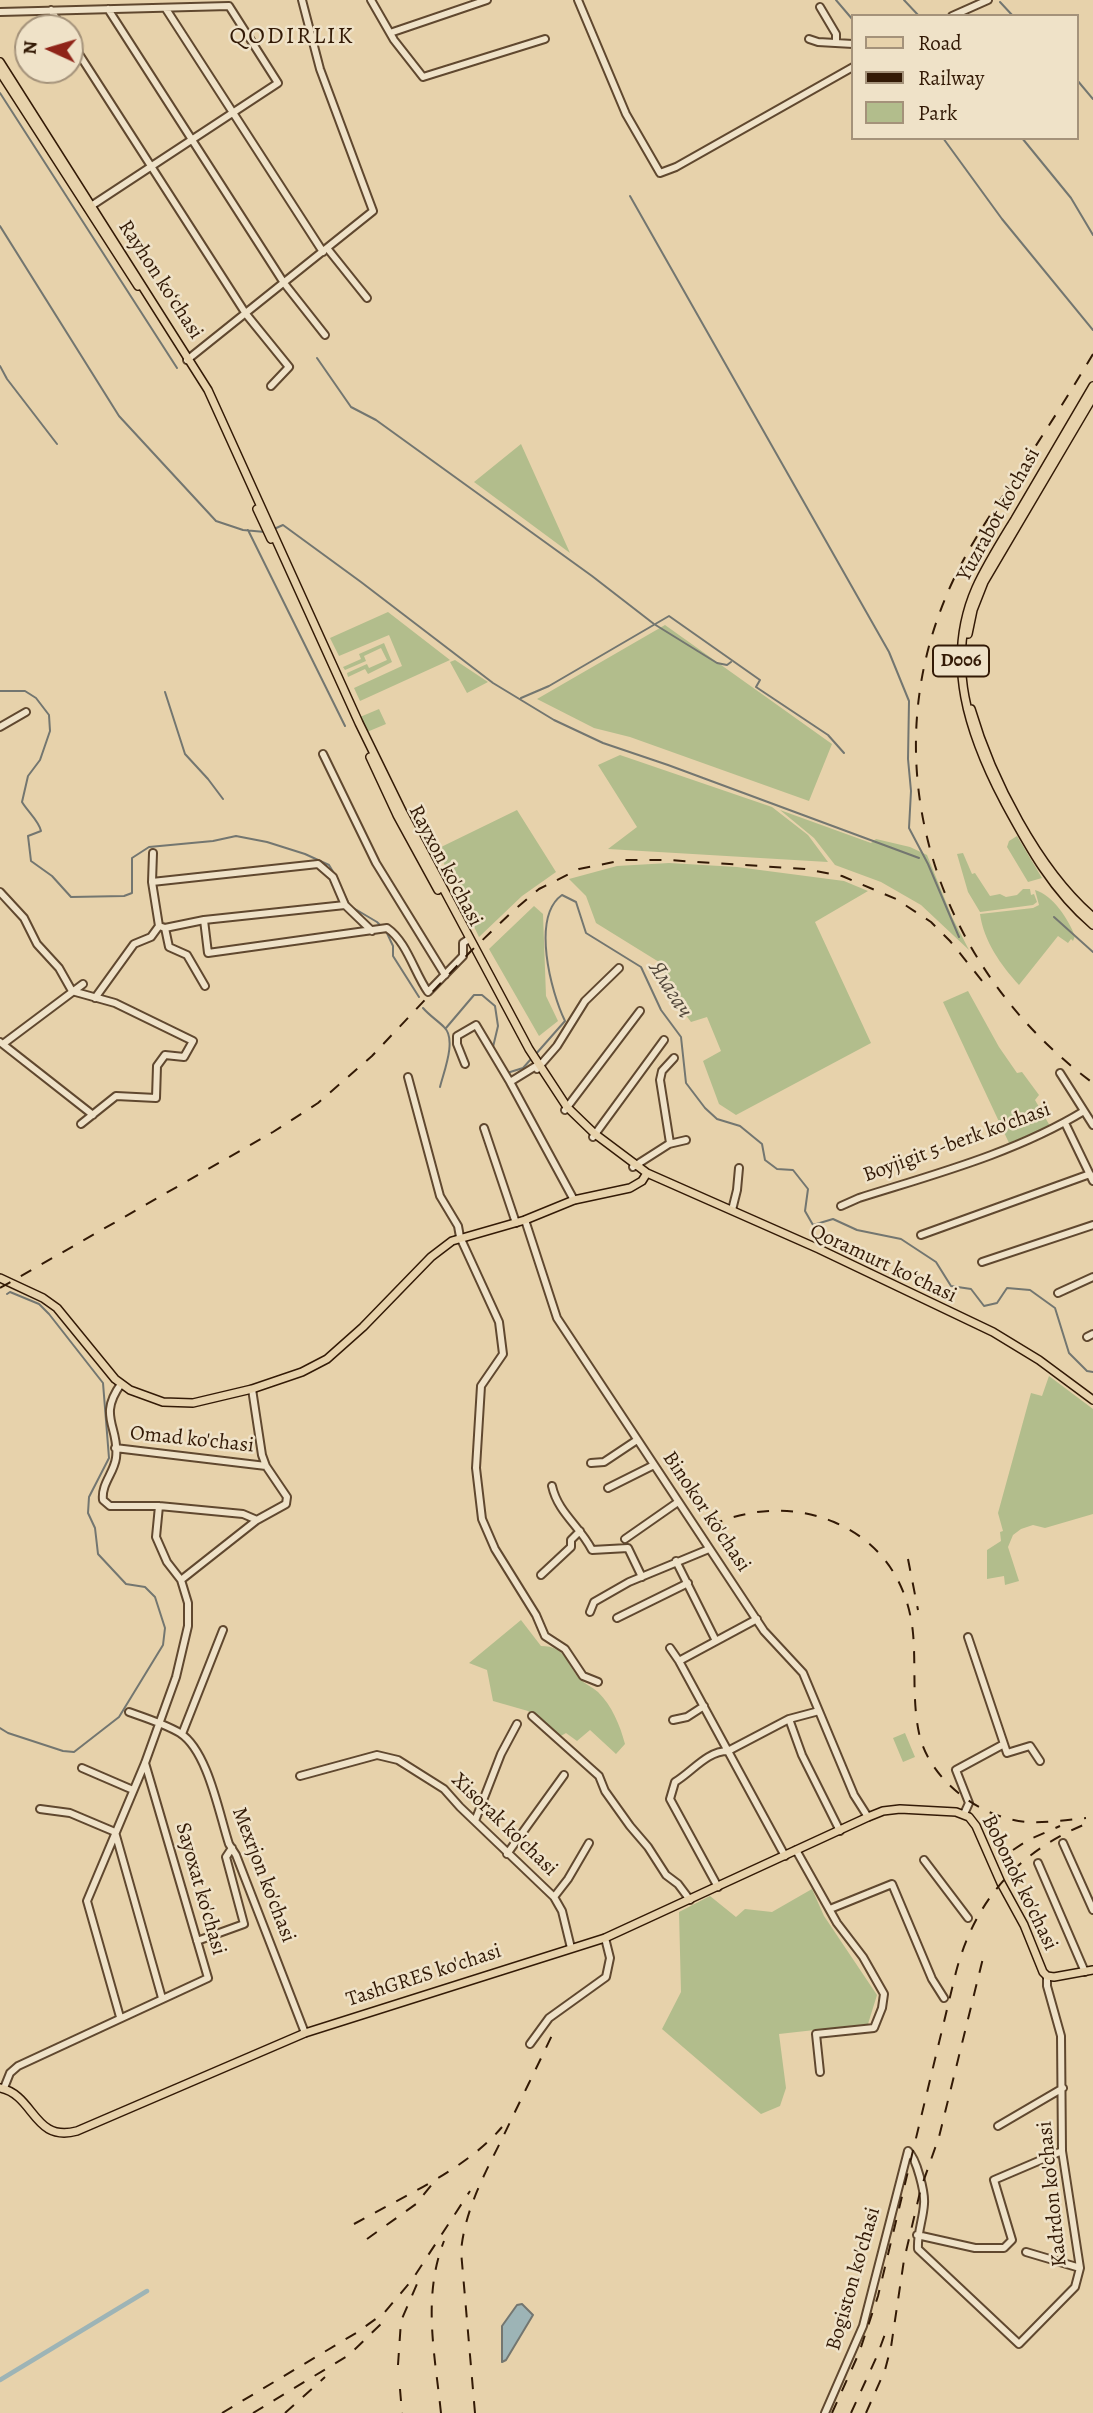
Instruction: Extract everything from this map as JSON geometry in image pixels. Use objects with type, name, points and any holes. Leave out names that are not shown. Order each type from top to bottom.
[{"type":"main road","name":"Rayhon koʻchasi","points":[[0,62],[89,207]]},
{"type":"main road","name":"Rayhon koʻchasi","points":[[0,72],[208,390],[270,530]]},
{"type":"main road","name":"Yuzrabot ko'chasi","points":[[1093,386],[982,576],[967,614],[961,659],[963,694],[969,720],[993,779],[1044,872],[1093,925]]},
{"type":"main road","name":"Yuzrabot ko'chasi","points":[[1093,397],[984,582],[971,618],[965,666],[967,692],[977,728],[1016,814],[1051,872],[1069,895],[1093,917]]},
{"type":"main road","name":"Rayxon ko'chasi","points":[[270,530],[370,745],[467,940],[528,1050],[566,1109],[594,1135],[647,1174]]},
{"type":"main road","points":[[0,1278],[43,1298],[57,1308],[121,1384],[151,1399],[178,1404],[193,1403],[252,1389],[302,1372],[336,1353],[448,1243],[460,1237],[526,1220],[574,1200],[630,1188],[647,1174]]},
{"type":"main road","name":"Qoramurt koʻchasi","points":[[647,1174],[732,1210],[993,1332],[1040,1360],[1093,1402]]},
{"type":"main road","name":"Qoramurt koʻchasi","points":[[647,1174],[803,1243]]},
{"type":"main road","name":"Bobonok ko'chasi","points":[[868,1816],[896,1809],[964,1814],[974,1822],[1024,1925],[1042,1970],[1047,1976],[1089,1971]]},
{"type":"main road","name":"TashGRES ko'chasi","points":[[2,2088],[18,2095],[48,2129],[71,2133],[305,2033],[605,1938],[868,1816]]},
{"type":"street","points":[[188,359],[373,211],[320,69],[302,0]]},
{"type":"street","points":[[371,0],[390,33],[423,77],[545,39]]},
{"type":"street","points":[[390,33],[487,0]]},
{"type":"street","points":[[578,0],[626,114],[660,173],[676,167],[852,68]]},
{"type":"street","points":[[956,14],[988,0]]},
{"type":"street","points":[[0,12],[229,6],[278,83],[89,207]]},
{"type":"street","points":[[820,7],[836,34],[835,43]]},
{"type":"street","points":[[108,9],[284,283],[325,335]]},
{"type":"street","points":[[166,9],[232,114],[325,250],[367,298]]},
{"type":"street","points":[[51,10],[53,14]]},
{"type":"street","points":[[809,38],[818,42],[852,44]]},
{"type":"street","points":[[84,62],[246,314],[289,367],[271,386]]},
{"type":"street","points":[[0,727],[26,712]]},
{"type":"street","points":[[323,754],[376,863],[445,975]]},
{"type":"street","points":[[153,853],[152,882],[169,947],[187,956],[205,986]]},
{"type":"street","points":[[152,882],[318,864],[333,877],[345,905],[374,931]]},
{"type":"street","points":[[0,892],[24,918],[37,944],[58,968],[72,990],[125,1007],[193,1041],[184,1057],[165,1055],[157,1066],[156,1098],[116,1096],[81,1124]]},
{"type":"street","points":[[95,998],[134,944],[151,937],[162,927],[345,905]]},
{"type":"street","points":[[204,920],[208,953],[387,928],[398,935],[428,992],[463,956],[462,947],[467,940]]},
{"type":"street","points":[[510,1082],[537,1065],[572,1025],[585,1001],[619,968]]},
{"type":"street","points":[[83,984],[1,1043],[93,1115]]},
{"type":"street","points":[[566,1109],[640,1011]]},
{"type":"street","points":[[466,1064],[457,1044],[457,1036],[476,1025],[574,1200]]},
{"type":"street","points":[[594,1135],[664,1040]]},
{"type":"street","points":[[670,1143],[660,1080],[662,1071],[674,1058]]},
{"type":"street","points":[[1060,1073],[1093,1125]]},
{"type":"street","points":[[408,1077],[439,1196],[458,1226],[460,1237],[499,1322],[503,1354],[481,1386],[476,1468],[482,1519],[495,1549],[537,1615],[545,1636],[565,1649],[583,1676],[598,1682]]},
{"type":"street","name":"Boyjigit 5-berk ko'chasi","points":[[841,1206],[1008,1148],[1052,1130],[1084,1111]]},
{"type":"street","points":[[921,1235],[1092,1178],[1065,1123]]},
{"type":"street","points":[[484,1128],[516,1223]]},
{"type":"street","points":[[634,1166],[670,1143],[686,1140]]},
{"type":"street","points":[[732,1210],[739,1168]]},
{"type":"street","name":"Binokor ko'chasi","points":[[526,1220],[557,1318],[764,1631],[803,1673],[853,1795],[868,1816]]},
{"type":"street","points":[[982,1262],[1093,1225]]},
{"type":"street","points":[[1058,1293],[1093,1277]]},
{"type":"street","name":"Omad ko'chasi","points":[[121,1384],[111,1398],[110,1414],[116,1456],[106,1481],[103,1500],[110,1506],[159,1506],[243,1514],[257,1520]]},
{"type":"street","name":"Omad ko'chasi","points":[[181,1580],[257,1520],[286,1504],[287,1497],[266,1466],[262,1455],[252,1389]]},
{"type":"street","points":[[591,1463],[604,1462],[637,1440]]},
{"type":"street","name":"Omad ko'chasi","points":[[115,1448],[266,1466]]},
{"type":"street","points":[[608,1488],[654,1465]]},
{"type":"street","points":[[552,1486],[557,1505],[580,1531],[592,1550],[628,1549],[642,1577]]},
{"type":"street","points":[[625,1539],[678,1502]]},
{"type":"street","points":[[120,2017],[87,1901],[145,1763],[176,1677],[188,1626],[188,1603],[181,1580],[167,1562],[156,1537],[159,1506]]},
{"type":"street","points":[[541,1574],[570,1547],[571,1540],[580,1531]]},
{"type":"street","points":[[590,1612],[594,1602],[676,1561],[709,1549]]},
{"type":"street","points":[[676,1561],[716,1641]]},
{"type":"street","points":[[617,1618],[688,1583]]},
{"type":"street","points":[[679,1661],[757,1619]]},
{"type":"street","points":[[129,1712],[182,1734],[223,1630]]},
{"type":"street","points":[[968,1637],[1007,1753],[1030,1746],[1040,1761]]},
{"type":"street","points":[[670,1648],[785,1856]]},
{"type":"street","points":[[673,1720],[687,1717],[704,1706]]},
{"type":"street","points":[[718,1887],[670,1800],[675,1782],[705,1758],[719,1751],[729,1751],[789,1719],[819,1710]]},
{"type":"street","points":[[532,1716],[599,1776],[605,1791],[629,1826],[648,1847],[666,1875],[678,1884],[690,1900]]},
{"type":"street","points":[[789,1719],[802,1755],[840,1831]]},
{"type":"street","points":[[475,1821],[501,1754],[517,1724]]},
{"type":"street","name":"Mexrjon ko'chasi","points":[[182,1734],[196,1749],[206,1771],[232,1848],[305,2033]]},
{"type":"street","points":[[974,1822],[956,1770],[1004,1744]]},
{"type":"street","name":"Xisorak ko'chasi","points":[[300,1776],[377,1755],[398,1760],[444,1789],[554,1896],[562,1911],[571,1948]]},
{"type":"street","name":"Sayoxat ko'chasi","points":[[2,2088],[10,2073],[18,2066],[208,1978],[145,1763]]},
{"type":"street","points":[[82,1768],[133,1790]]},
{"type":"street","points":[[508,1854],[564,1774]]},
{"type":"street","points":[[964,1814],[969,1803]]},
{"type":"street","points":[[40,1809],[70,1814],[115,1832]]},
{"type":"street","points":[[115,1832],[162,1998]]},
{"type":"street","points":[[554,1896],[568,1879],[589,1843]]},
{"type":"street","points":[[1063,1843],[1093,1910]]},
{"type":"street","points":[[197,1941],[244,1924],[226,1857],[232,1848]]},
{"type":"street","points":[[796,1850],[837,1923],[863,1957],[884,1994],[874,2028],[816,2034],[820,2072]]},
{"type":"street","points":[[924,1860],[968,1917]]},
{"type":"street","points":[[1038,1863],[1089,1971]]},
{"type":"street","points":[[830,1909],[892,1884],[932,1979],[944,1997]]},
{"type":"street","points":[[530,2044],[549,2018],[606,1977],[610,1958],[605,1938]]},
{"type":"street","name":"Kadrdon ko'chasi","points":[[917,2235],[918,2249],[1019,2344],[1075,2287],[1080,2268],[1062,2151],[1061,2036],[1047,1986],[1047,1976]]},
{"type":"street","points":[[998,2126],[1063,2088]]},
{"type":"street","name":"Bogiston ko'chasi","points":[[825,2413],[863,2326],[908,2151],[917,2167],[925,2202],[917,2235]]},
{"type":"street","points":[[917,2235],[975,2248],[1004,2248],[1012,2240],[994,2179],[1062,2151]]},
{"type":"street","points":[[1026,2252],[1080,2268]]},
{"type":"green space","points":[[521,444],[570,553],[474,482]]},
{"type":"green space","points":[[388,612],[450,660],[360,701],[354,688],[402,666],[389,635],[339,656],[330,638]]},
{"type":"green space","points":[[665,625],[832,744],[809,801],[630,737],[594,728],[537,699]]},
{"type":"green space","points":[[384,643],[392,662],[368,674],[365,669],[348,677],[347,673],[367,664],[369,668],[387,660],[381,648],[364,656],[366,661],[345,670],[343,667],[361,659],[359,654]]},
{"type":"green space","points":[[455,660],[488,682],[467,693],[450,662]]},
{"type":"green space","points":[[379,709],[386,724],[367,732],[360,717]]},
{"type":"green space","points":[[620,755],[772,807],[808,835],[828,862],[608,849],[637,827],[598,765]]},
{"type":"green space","points":[[517,810],[556,872],[522,896],[479,937],[437,849]]},
{"type":"green space","points":[[780,810],[871,843],[876,839],[910,847],[927,855],[952,917],[969,950],[921,905],[881,882],[835,865],[814,838]]},
{"type":"green space","points":[[1017,836],[1042,878],[1028,882],[1007,847],[1009,841]]},
{"type":"green space","points":[[963,853],[972,874],[975,873],[990,896],[1000,894],[1006,897],[1017,895],[1023,889],[1030,889],[1037,902],[1033,905],[980,912],[968,892],[957,854]]},
{"type":"green space","points":[[669,863],[737,867],[844,881],[868,891],[815,922],[871,1043],[736,1115],[719,1104],[703,1061],[721,1051],[707,1017],[691,1022],[676,1002],[659,962],[596,923],[586,896],[569,879],[617,866]]},
{"type":"green space","points":[[1035,890],[1054,902],[1075,936],[1073,941],[1071,939],[1068,943],[1058,936],[1019,985],[994,953],[980,914],[1033,908],[1039,905]]},
{"type":"green space","points":[[534,906],[543,914],[546,996],[558,1021],[539,1036],[489,949]]},
{"type":"green space","points":[[968,991],[999,1047],[1017,1073],[1022,1072],[1039,1095],[1035,1100],[1050,1126],[1009,1143],[943,1002]]},
{"type":"green space","points":[[1049,1376],[1093,1409],[1093,1514],[1045,1528],[1033,1525],[1013,1535],[1008,1547],[1019,1581],[1005,1585],[1004,1576],[987,1579],[987,1550],[1001,1541],[1000,1532],[1003,1531],[998,1513],[1031,1393],[1042,1396]]},
{"type":"green space","points":[[521,1620],[541,1646],[561,1652],[580,1679],[598,1692],[607,1703],[625,1744],[616,1754],[590,1730],[577,1741],[566,1733],[559,1737],[528,1711],[493,1701],[487,1670],[469,1663]]},
{"type":"green space","points":[[905,1733],[915,1757],[903,1762],[893,1738]]},
{"type":"green space","points":[[812,1889],[824,1916],[877,1995],[868,2024],[779,2034],[786,2088],[780,2106],[761,2114],[662,2029],[681,1992],[679,1912],[710,1896],[736,1917],[745,1909],[772,1912]]},
{"type":"water","points":[[522,2304],[533,2315],[506,2360],[502,2362],[502,2326],[517,2305]]},
{"type":"waterway","points":[[836,0],[852,19]]},
{"type":"waterway","points":[[904,0],[917,14]]},
{"type":"waterway","points":[[1000,2],[1011,14]]},
{"type":"waterway","points":[[1079,82],[1093,99]]},
{"type":"waterway","points":[[0,93],[177,368]]},
{"type":"waterway","points":[[944,140],[1002,219],[1093,330]]},
{"type":"waterway","points":[[1024,140],[1071,198],[1093,235]]},
{"type":"waterway","points":[[630,196],[889,652],[909,701],[909,828],[928,864],[959,937]]},
{"type":"waterway","points":[[0,226],[119,416],[216,521],[243,530],[265,532]]},
{"type":"waterway","points":[[317,358],[351,407],[376,420],[654,624],[717,663],[727,665],[731,662]]},
{"type":"waterway","points":[[0,366],[57,444]]},
{"type":"waterway","points":[[274,529],[283,525],[493,683],[554,720],[603,743],[919,858]]},
{"type":"waterway","points":[[248,530],[345,726]]},
{"type":"waterway","points":[[521,698],[549,686],[669,616],[760,680],[756,687],[828,735],[844,753]]},
{"type":"waterway","points":[[0,691],[25,691],[36,698],[49,715],[50,731],[40,760],[28,776],[22,802],[41,831],[28,836],[31,861],[52,876],[71,897],[124,896],[132,893],[132,858],[149,847],[236,836],[305,854],[329,865],[335,875]]},
{"type":"waterway","points":[[165,692],[185,754],[223,799]]},
{"type":"waterway","points":[[337,880],[350,906],[382,927]]},
{"type":"waterway","name":"Ялагач","points":[[535,1055],[565,1021],[554,992],[546,937],[547,920],[562,895],[576,902],[586,933],[641,967],[661,1010],[681,1037],[686,1083],[717,1119],[740,1126],[762,1144],[765,1160],[777,1169],[793,1170],[808,1189],[805,1211],[813,1225],[833,1219],[857,1230],[901,1239],[936,1262],[951,1286],[971,1289],[984,1306],[997,1303],[1007,1288],[1030,1290],[1055,1308],[1069,1353],[1087,1371],[1093,1372]]},
{"type":"waterway","points":[[1054,917],[1093,952]]},
{"type":"waterway","points":[[386,931],[393,946],[393,956],[419,997]]},
{"type":"waterway","name":"Ялагач","points":[[446,1028],[474,995],[482,995],[495,1006],[498,1026],[493,1047],[496,1052]]},
{"type":"waterway","points":[[423,1008],[448,1032],[450,1047],[440,1087]]},
{"type":"waterway","name":"Ялагач","points":[[507,1073],[523,1068],[531,1059]]},
{"type":"waterway","points":[[0,1728],[63,1751],[74,1752],[119,1717],[163,1645],[165,1628],[155,1597],[145,1587],[126,1584],[98,1554],[95,1528],[88,1513],[89,1497],[109,1458],[103,1383],[39,1304],[10,1292],[7,1294]]},
{"type":"waterway","points":[[0,2380],[147,2291]]},
{"type":"railway","points":[[1093,354],[967,554],[945,599],[924,666],[916,734],[920,801],[935,866],[961,928],[996,985],[1040,1038],[1093,1083]]},
{"type":"railway","points":[[0,1288],[273,1132],[318,1103],[372,1056],[471,951],[513,911],[539,889],[579,869],[624,860],[668,860],[805,869],[842,876],[896,899],[931,922],[987,987]]},
{"type":"railway","points":[[711,1525],[757,1512],[788,1511],[819,1517],[851,1530],[878,1552],[889,1566],[905,1597],[913,1633],[919,1733],[925,1750],[945,1781],[975,1805],[1010,1819],[1050,1822],[1086,1818]]},
{"type":"railway","points":[[908,1559],[918,1610]]},
{"type":"railway","points":[[832,2413],[859,2353],[878,2296],[956,1972],[965,1945],[989,1899],[1023,1861],[1067,1832],[1093,1821]]},
{"type":"railway","points":[[1013,1850],[1060,1826]]},
{"type":"railway","points":[[866,2413],[885,2370],[891,2347],[904,2260],[921,2188],[939,2137],[985,1950]]},
{"type":"railway","points":[[475,2413],[461,2251],[463,2236],[482,2179],[554,2031]]},
{"type":"railway","points":[[354,2224],[452,2169],[488,2142],[502,2127]]},
{"type":"railway","points":[[367,2239],[416,2204],[433,2183]]},
{"type":"railway","points":[[222,2413],[356,2333],[384,2313],[412,2280],[470,2191]]},
{"type":"railway","points":[[441,2413],[432,2305],[433,2283],[444,2241]]},
{"type":"railway","points":[[398,2365],[401,2321],[417,2284]]},
{"type":"railway","points":[[253,2413],[349,2355],[384,2321]]},
{"type":"railway","points":[[851,2413],[888,2326]]},
{"type":"railway","points":[[285,2413],[325,2377]]},
{"type":"railway","points":[[400,2389],[402,2413]]},
{"type":"district","name":"QODIRLIK","points":[[292,37]]}]
